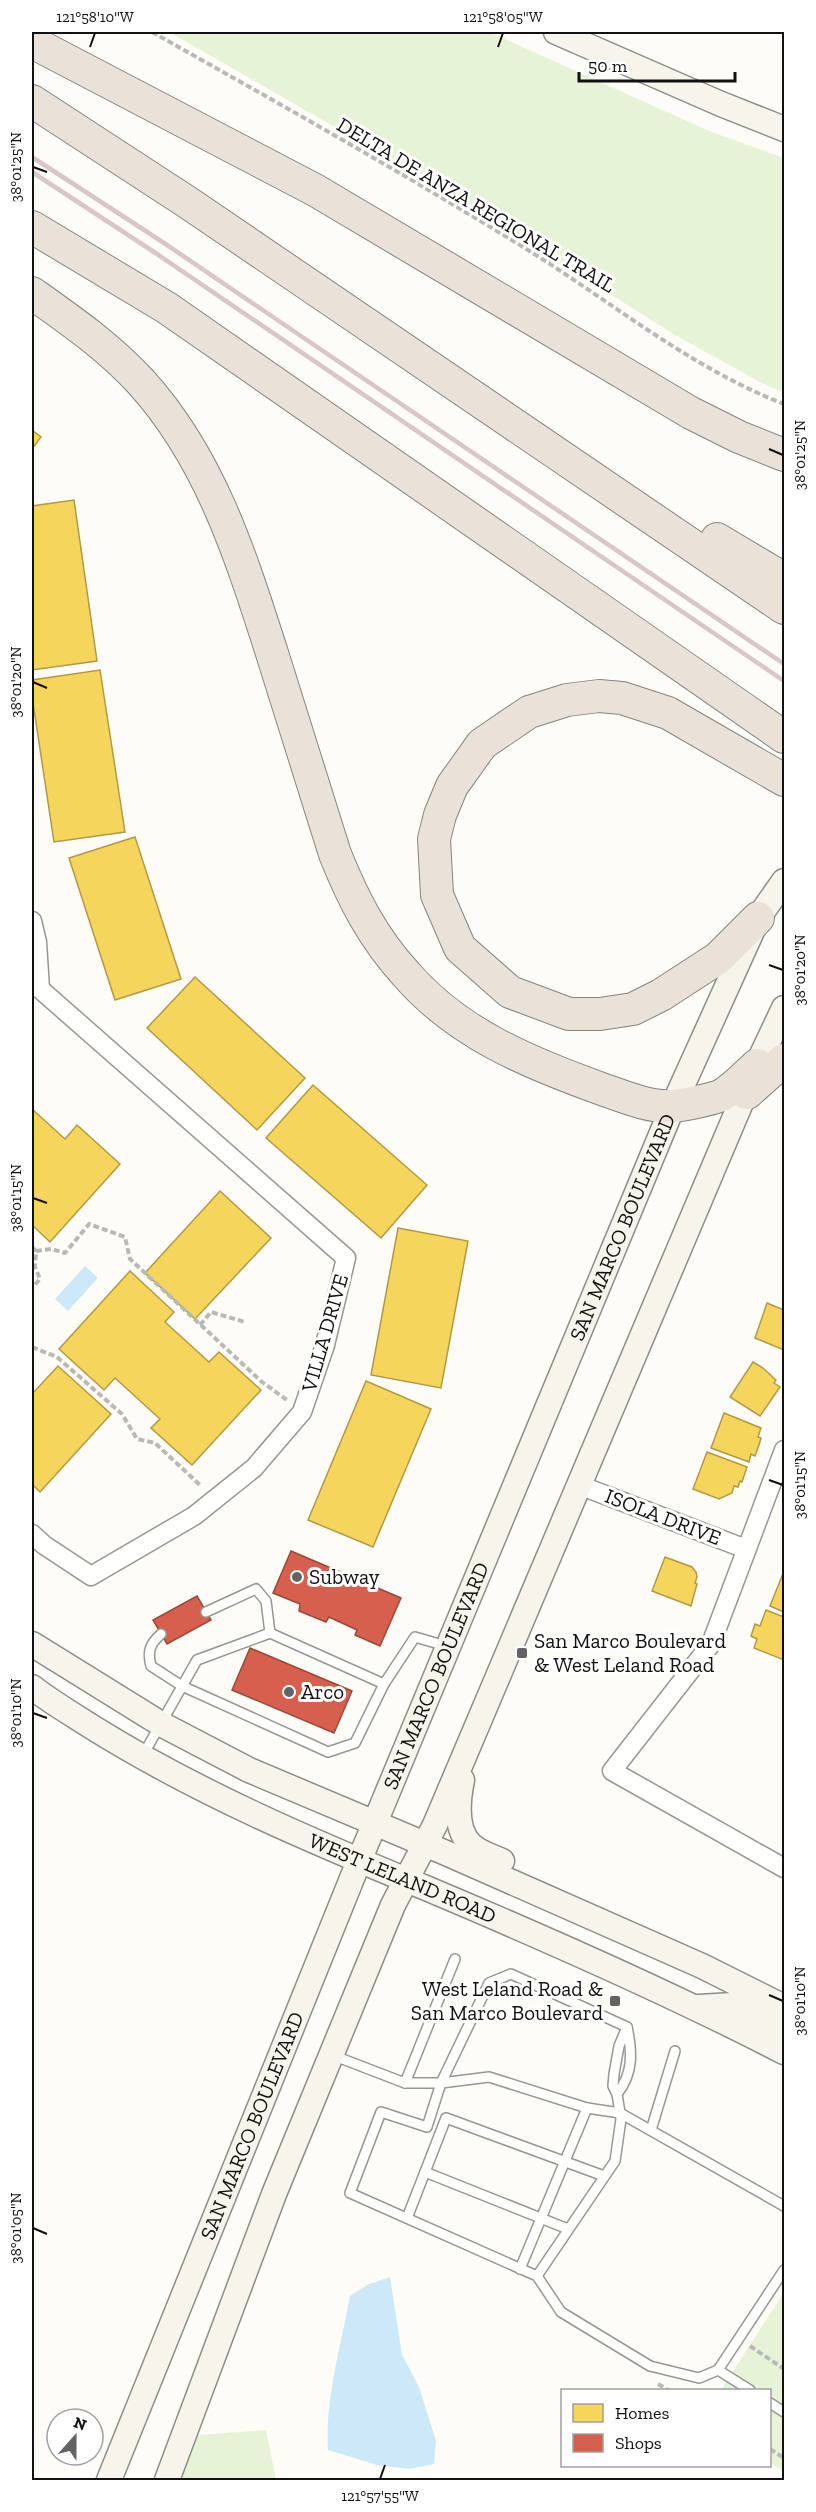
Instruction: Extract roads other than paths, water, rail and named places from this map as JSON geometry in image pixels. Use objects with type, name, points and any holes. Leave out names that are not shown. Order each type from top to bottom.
[{"type":"highway","points":[[32,42],[315,190],[691,413],[784,455]]},
{"type":"highway","points":[[32,101],[196,208],[784,608]]},
{"type":"highway","points":[[32,227],[167,308],[784,737]]},
{"type":"highway","points":[[32,292],[111,353],[141,382],[186,442],[213,488],[238,549],[335,854],[353,899],[375,937],[406,976],[443,1010],[480,1037],[521,1059],[636,1101],[673,1106],[722,1095],[763,1073]]},
{"type":"highway","points":[[424,365],[784,579]]},
{"type":"highway","points":[[758,918],[718,958],[661,995],[633,1010],[600,1014],[569,1014],[510,992],[460,948],[437,895],[434,839],[440,815],[452,786],[482,744],[529,712],[567,700],[599,696],[622,698],[659,710],[692,725],[779,777]]},
{"type":"main road","points":[[556,32],[784,129]]},
{"type":"main road","name":"SAN MARCO BOULEVARD","points":[[109,2481],[359,1861],[673,1106],[758,918],[784,881]]},
{"type":"main road","points":[[167,2481],[274,2194],[393,1905],[425,1844],[579,1485],[763,1073],[784,1008]]},
{"type":"main road","name":"WEST LELAND ROAD","points":[[32,1644],[160,1724],[249,1770],[425,1844],[702,1966],[784,2007]]},
{"type":"main road","name":"WEST LELAND ROAD","points":[[32,1687],[142,1758],[191,1785],[359,1861],[696,2007],[784,2052]]},
{"type":"main road","points":[[466,1751],[459,1812],[460,1825],[470,1845],[617,1912],[702,1966]]},
{"type":"main road","points":[[696,2007],[733,2005],[784,2032]]},
{"type":"street","points":[[32,921],[37,942],[36,985]]},
{"type":"street","name":"VILLA DRIVE","points":[[32,1534],[44,1545],[91,1576],[194,1516],[254,1468],[302,1412],[325,1345],[346,1258],[36,985]]},
{"type":"street","points":[[784,1450],[711,1644],[612,1771],[784,1868]]},
{"type":"street","name":"ISOLA DRIVE","points":[[579,1485],[746,1550]]},
{"type":"lane","points":[[206,1611],[256,1589],[267,1600],[270,1634]]},
{"type":"lane","points":[[161,1634],[152,1642],[148,1654],[151,1666],[182,1686],[328,1752],[355,1743],[384,1684],[415,1637],[449,1646]]},
{"type":"lane","points":[[142,1758],[197,1659],[270,1634],[384,1684]]},
{"type":"lane","points":[[405,2083],[455,1959]]},
{"type":"lane","points":[[427,2127],[441,2083],[489,1983],[511,1974],[627,2027],[619,2046],[614,2074],[613,2086],[617,2094],[620,2113],[615,2160],[537,2276]]},
{"type":"lane","points":[[651,2130],[675,2051]]},
{"type":"lane","points":[[331,2055],[405,2083],[441,2083],[489,2077],[587,2108],[620,2113],[784,2206]]},
{"type":"lane","points":[[520,2269],[587,2108]]},
{"type":"lane","points":[[440,2133],[381,2112],[350,2193],[537,2276],[561,2312],[650,2366],[699,2378],[718,2370],[784,2270]]},
{"type":"lane","points":[[407,2218],[446,2118],[604,2176]]},
{"type":"lane","points":[[425,2172],[568,2229]]},
{"type":"lane","points":[[718,2370],[747,2389]]},
{"type":"lane","points":[[771,2404],[784,2412]]},
{"type":"water","points":[[85,1266],[98,1278],[68,1311],[55,1299]]},
{"type":"water","points":[[390,2277],[402,2355],[419,2387],[436,2441],[434,2464],[409,2469],[377,2465],[328,2450],[331,2392],[350,2296],[369,2284]]},
{"type":"railway","points":[[32,157],[161,241],[784,664]]},
{"type":"railway","points":[[32,172],[154,252],[784,681]]},
{"type":"place","name":"Subway","points":[[297,1577]]},
{"type":"place","name":"San Marco Boulevard & West Leland Road","points":[[522,1653]]},
{"type":"place","name":"Arco","points":[[289,1692]]},
{"type":"place","name":"West Leland Road & San Marco Boulevard","points":[[615,2001]]}]
